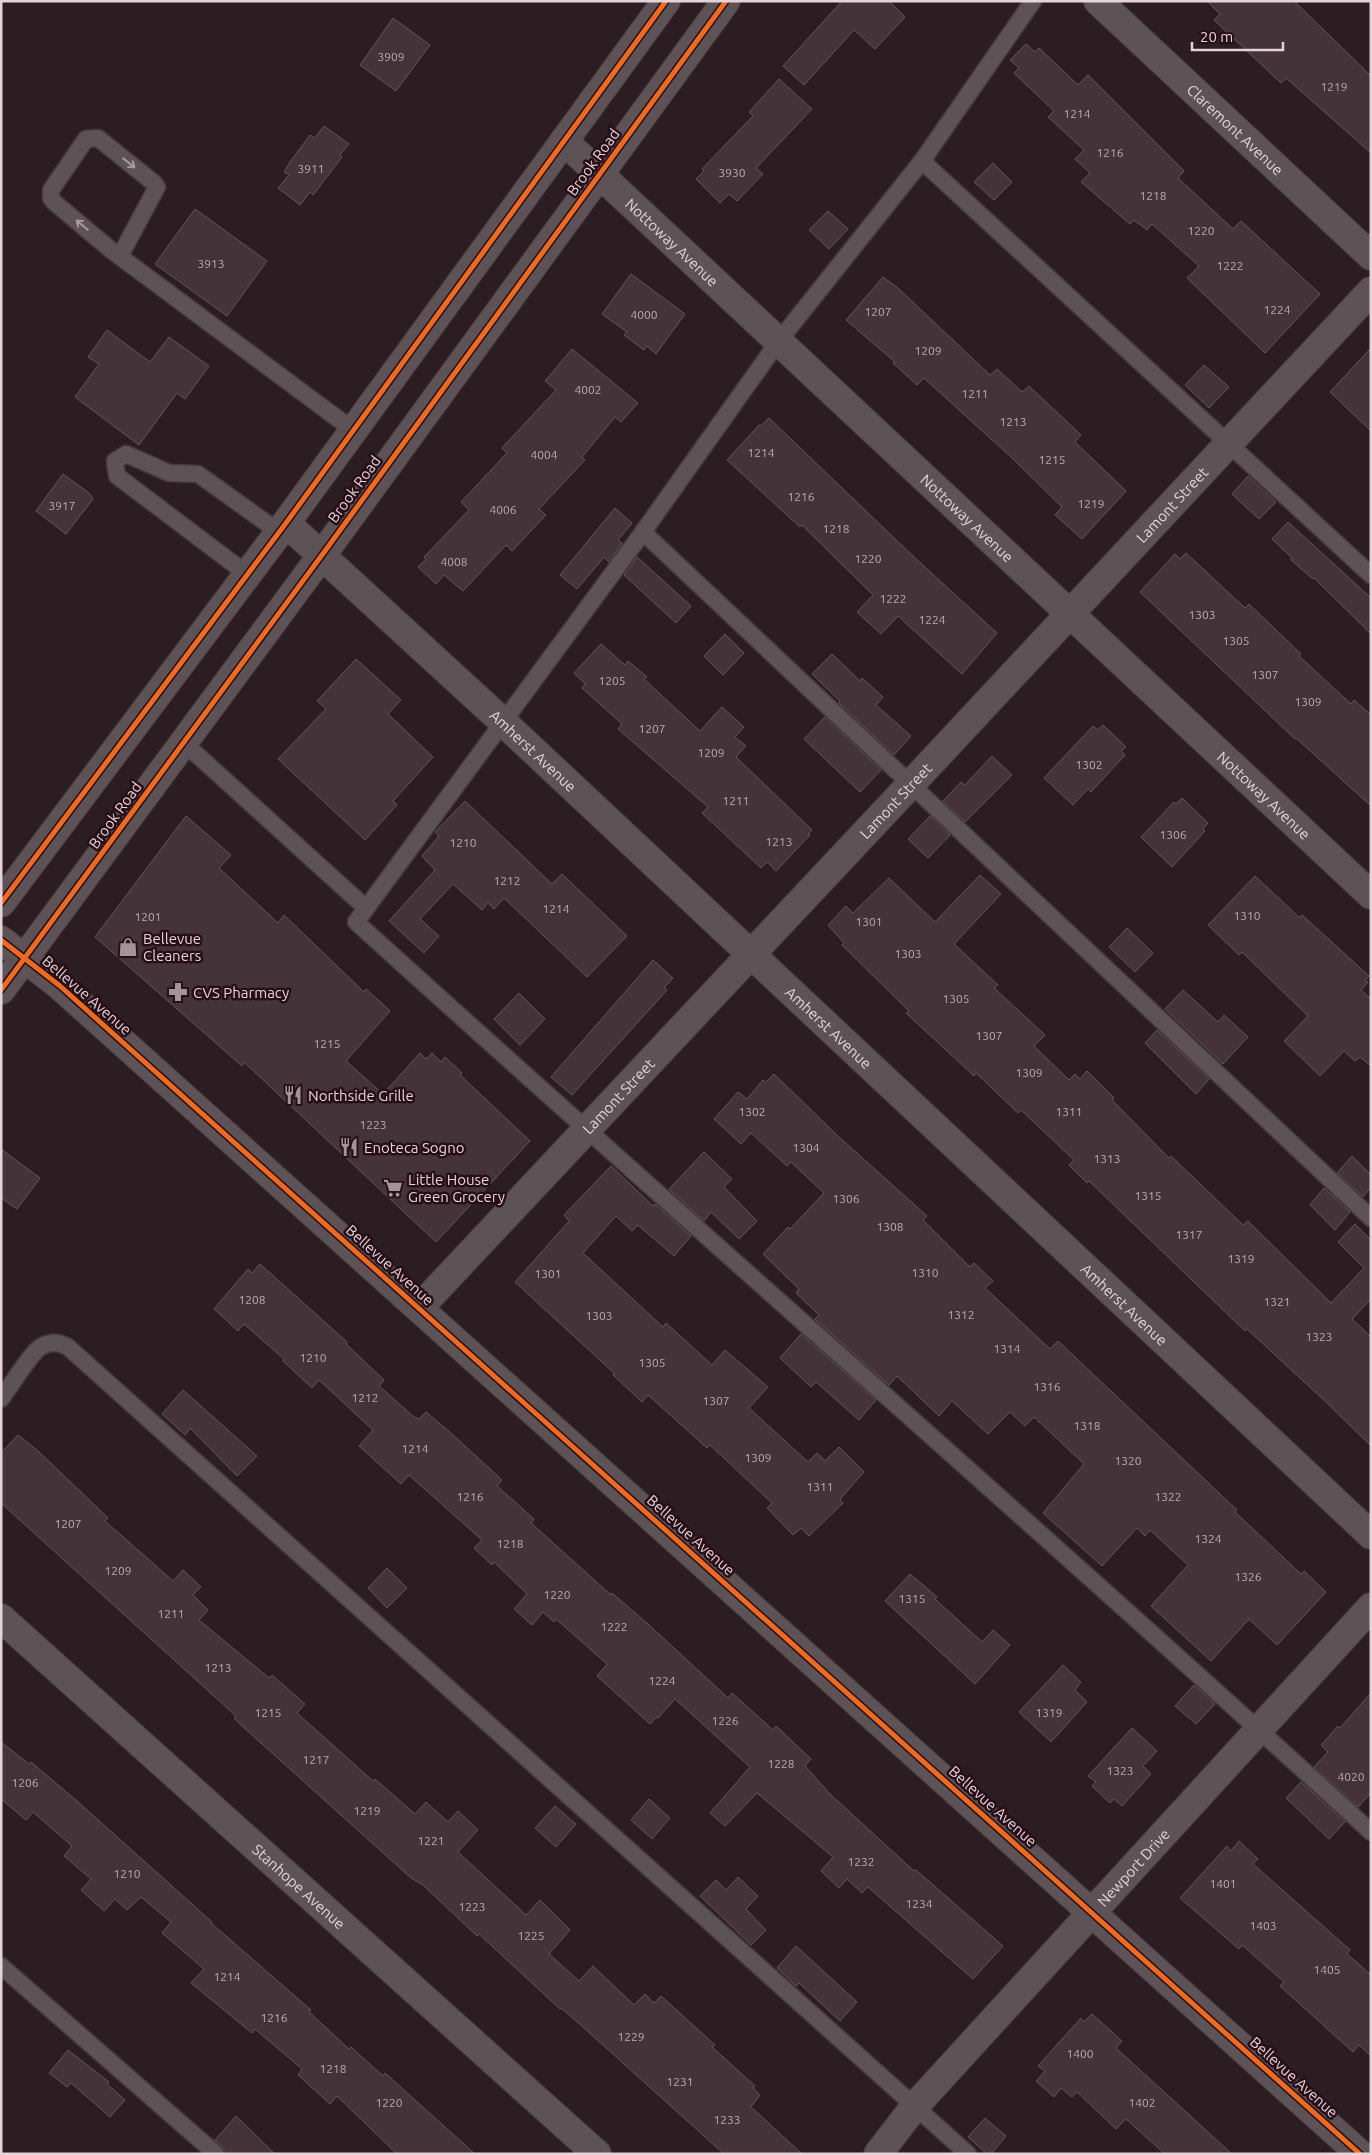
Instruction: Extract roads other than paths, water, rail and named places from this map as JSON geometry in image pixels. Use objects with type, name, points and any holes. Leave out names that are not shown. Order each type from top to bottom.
[{"type":"street","points":[[1,903],[283,527],[666,1]]},
{"type":"street","name":"Brook Road","points":[[1,990],[322,555],[726,1]]},
{"type":"street","name":"Claremont Avenue","points":[[1098,1],[1371,256]]},
{"type":"street","name":"Nottoway Avenue","points":[[564,141],[1371,895]]},
{"type":"street","name":"Lamont Street","points":[[419,1308],[1371,291]]},
{"type":"street","name":"Amherst Avenue","points":[[283,527],[322,555],[503,722],[750,956],[1371,1535]]},
{"type":"street","name":"Bellevue Avenue","points":[[1,940],[60,986],[1360,2154]]},
{"type":"street","name":"Newport Drive","points":[[878,2154],[915,2106],[1371,1607]]},
{"type":"street","name":"Stanhope Avenue","points":[[1,1618],[597,2154]]},
{"type":"lane","points":[[1033,1],[922,161],[778,342],[643,532],[356,922],[586,1131],[1258,1729],[1371,1832]]},
{"type":"lane","points":[[120,256],[157,187],[98,138],[91,138],[86,140],[51,190],[51,198],[120,256],[354,430]]},
{"type":"lane","points":[[922,161],[1371,574]]},
{"type":"lane","points":[[247,574],[117,476],[115,461],[126,454],[169,473],[198,474],[283,527]]},
{"type":"lane","points":[[643,532],[1371,1218]]},
{"type":"lane","points":[[184,742],[366,908]]},
{"type":"lane","points":[[1,1399],[39,1348],[52,1342],[68,1347],[968,2154]]},
{"type":"lane","points":[[1,1966],[216,2154]]},
{"type":"place","name":"Bellevue Cleaners","points":[[128,947]]},
{"type":"place","name":"CVS Pharmacy","points":[[178,992]]},
{"type":"place","name":"Northside Grille","points":[[293,1095]]},
{"type":"place","name":"Enoteca Sogno","points":[[349,1147]]},
{"type":"place","name":"Little House Green Grocery","points":[[393,1188]]}]
